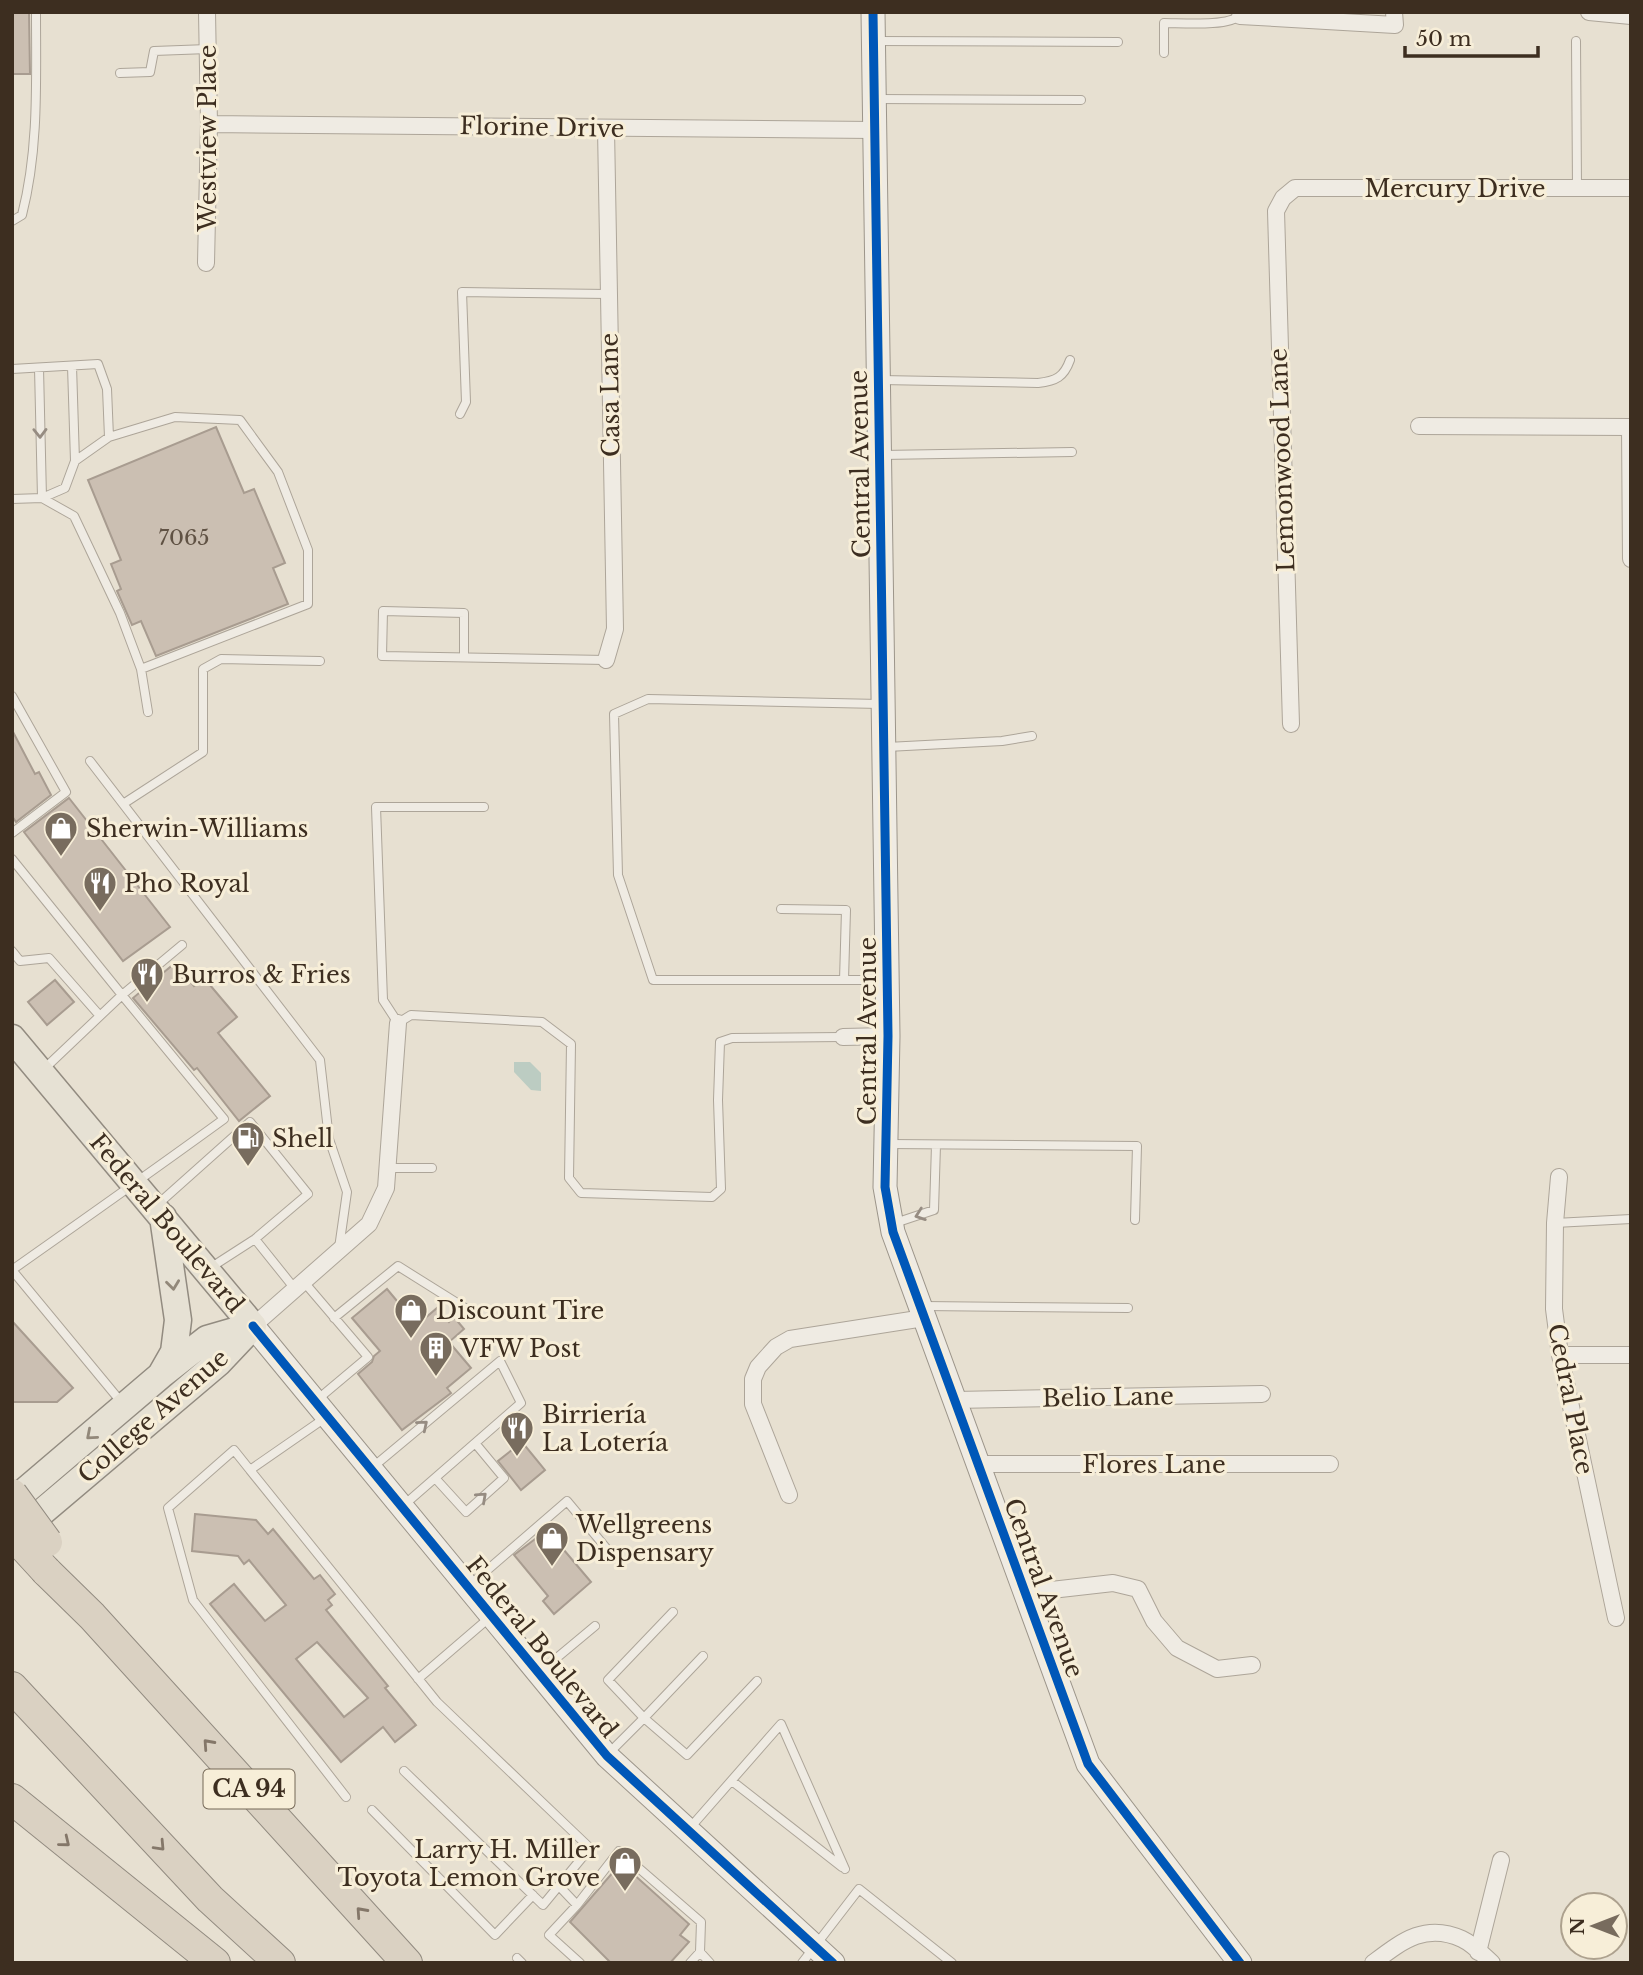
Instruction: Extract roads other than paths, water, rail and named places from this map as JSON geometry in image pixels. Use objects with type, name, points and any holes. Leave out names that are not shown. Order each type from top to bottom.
[{"type":"highway","points":[[12,1494],[46,1556]]},
{"type":"highway","name":"CA 94","points":[[12,1536],[46,1556],[92,1616],[407,1963]]},
{"type":"highway","points":[[12,1664],[113,1796]]},
{"type":"highway","points":[[12,1687],[210,1899],[280,1963]]},
{"type":"highway","points":[[12,1799],[215,1963]]},
{"type":"main road","name":"Federal Boulevard","points":[[12,1038],[253,1326]]},
{"type":"main road","points":[[159,1212],[178,1320],[173,1352],[161,1375]]},
{"type":"main road","name":"College Avenue","points":[[12,1502],[207,1339],[253,1326]]},
{"type":"main road","name":"College Avenue","points":[[12,1536],[218,1363],[253,1326]]},
{"type":"street","name":"Westview Place","points":[[206,263],[209,124],[207,12]]},
{"type":"street","name":"Central Avenue","points":[[873,12],[888,1036],[885,1187],[892,1224],[922,1312],[1088,1764],[1240,1963]]},
{"type":"street","points":[[1240,14],[1395,25],[1394,12]]},
{"type":"street","points":[[1589,12],[1631,16]]},
{"type":"street","name":"Florine Drive","points":[[209,124],[874,130]]},
{"type":"street","name":"Casa Lane","points":[[606,129],[615,629],[607,660]]},
{"type":"street","name":"Mercury Drive","points":[[1283,198],[1295,188],[1631,188]]},
{"type":"street","name":"Lemonwood Lane","points":[[1283,198],[1276,211],[1290,724]]},
{"type":"street","points":[[1419,426],[1630,427],[1631,559]]},
{"type":"street","points":[[253,1326],[369,1224],[386,1188],[398,1023]]},
{"type":"street","points":[[843,1037],[888,1036]]},
{"type":"street","name":"Cedral Place","points":[[1559,1177],[1555,1223],[1554,1309],[1560,1355],[1616,1618]]},
{"type":"street","points":[[789,1495],[753,1404],[753,1379],[758,1367],[776,1347],[790,1339],[922,1312]]},
{"type":"street","name":"Federal Boulevard","points":[[253,1326],[607,1756],[688,1832],[808,1954],[833,1963]]},
{"type":"street","points":[[1560,1355],[1631,1355]]},
{"type":"street","name":"Belio Lane","points":[[955,1400],[1262,1394]]},
{"type":"street","name":"Flores Lane","points":[[978,1464],[1330,1464]]},
{"type":"street","points":[[1025,1593],[1113,1583],[1138,1589],[1154,1621],[1177,1648],[1217,1669],[1252,1665]]},
{"type":"street","points":[[1478,1951],[1501,1860]]},
{"type":"street","points":[[1373,1963],[1404,1940],[1424,1934],[1445,1934],[1464,1940],[1492,1963]]},
{"type":"lane","points":[[12,221],[22,215],[32,171],[36,100],[36,12]]},
{"type":"lane","points":[[1164,53],[1164,23],[1224,22],[1235,20],[1240,14]]},
{"type":"lane","points":[[874,41],[1118,42]]},
{"type":"lane","points":[[1576,41],[1577,188]]},
{"type":"lane","points":[[120,73],[150,72],[154,51],[208,49]]},
{"type":"lane","points":[[874,99],[1080,100]]},
{"type":"lane","points":[[460,414],[466,402],[462,292],[608,294]]},
{"type":"lane","points":[[878,380],[1038,383],[1053,381],[1065,374],[1070,360]]},
{"type":"lane","points":[[12,369],[98,364],[107,389],[109,437]]},
{"type":"lane","points":[[12,499],[42,498],[65,488],[75,461],[72,366]]},
{"type":"lane","points":[[39,368],[42,498]]},
{"type":"lane","points":[[75,461],[109,437],[175,417],[240,420],[278,472],[308,550],[308,604],[141,669]]},
{"type":"lane","points":[[879,455],[1072,452]]},
{"type":"lane","points":[[42,498],[74,516],[120,612],[141,669],[148,712]]},
{"type":"lane","points":[[464,657],[464,613],[383,611],[382,656],[607,660]]},
{"type":"lane","points":[[123,804],[203,752],[203,669],[221,659],[320,661]]},
{"type":"lane","points":[[12,696],[66,792],[12,833]]},
{"type":"lane","points":[[883,704],[648,699],[614,714],[618,874],[653,980],[887,980]]},
{"type":"lane","points":[[884,747],[1002,741],[1032,736]]},
{"type":"lane","points":[[90,761],[320,1060],[329,1139],[347,1192],[338,1251]]},
{"type":"lane","points":[[484,807],[376,807],[383,1000],[398,1023],[411,1015],[542,1022],[571,1044],[569,1178],[581,1193],[712,1197],[721,1189],[718,1100],[720,1042],[732,1038],[843,1037]]},
{"type":"lane","points":[[12,859],[224,1119],[12,1270],[125,1406]]},
{"type":"lane","points":[[781,908],[846,910],[844,980]]},
{"type":"lane","points":[[41,1072],[122,995],[182,945]]},
{"type":"lane","points":[[12,951],[20,961],[49,958],[100,1016]]},
{"type":"lane","points":[[159,1212],[250,1122],[308,1194],[255,1239],[207,1270]]},
{"type":"lane","points":[[886,1144],[1137,1146],[1135,1220]]},
{"type":"lane","points":[[892,1224],[934,1210],[936,1145]]},
{"type":"lane","points":[[387,1168],[432,1168]]},
{"type":"lane","points":[[1555,1223],[1631,1219]]},
{"type":"lane","points":[[250,1470],[322,1409],[368,1357],[334,1318],[255,1239]]},
{"type":"lane","points":[[334,1318],[398,1266],[465,1308]]},
{"type":"lane","points":[[922,1312],[1128,1308]]},
{"type":"lane","points":[[371,1469],[500,1361],[521,1403],[402,1507]]},
{"type":"lane","points":[[435,1478],[466,1512],[503,1478],[475,1443]]},
{"type":"lane","points":[[346,1797],[193,1600],[169,1508],[234,1450],[437,1702],[590,1848],[542,1905],[404,1771]]},
{"type":"lane","points":[[468,1587],[567,1501],[612,1555]]},
{"type":"lane","points":[[673,1612],[608,1680],[644,1718],[687,1755],[757,1681]]},
{"type":"lane","points":[[418,1679],[492,1616]]},
{"type":"lane","points":[[539,1673],[595,1626]]},
{"type":"lane","points":[[607,1756],[703,1656]]},
{"type":"lane","points":[[688,1832],[781,1724],[845,1869],[732,1781]]},
{"type":"lane","points":[[372,1810],[495,1935],[533,1895]]},
{"type":"lane","points":[[580,1963],[548,1935],[577,1905],[619,1850],[701,1922],[700,1952],[690,1963]]},
{"type":"lane","points":[[559,1886],[577,1905]]},
{"type":"lane","points":[[808,1954],[859,1889],[952,1963]]},
{"type":"lane","points":[[700,1952],[710,1963]]},
{"type":"place","name":"Sherwin-Williams","points":[[61,858]]},
{"type":"place","name":"Pho Royal","points":[[100,913]]},
{"type":"place","name":"Burros & Fries","points":[[147,1004]]},
{"type":"place","name":"Shell","points":[[248,1168]]},
{"type":"place","name":"Discount Tire","points":[[411,1340]]},
{"type":"place","name":"VFW Post","points":[[436,1378]]},
{"type":"place","name":"Birriería La Lotería","points":[[517,1458]]},
{"type":"place","name":"Wellgreens Dispensary","points":[[552,1568]]},
{"type":"place","name":"Larry H. Miller Toyota Lemon Grove","points":[[625,1893]]}]
